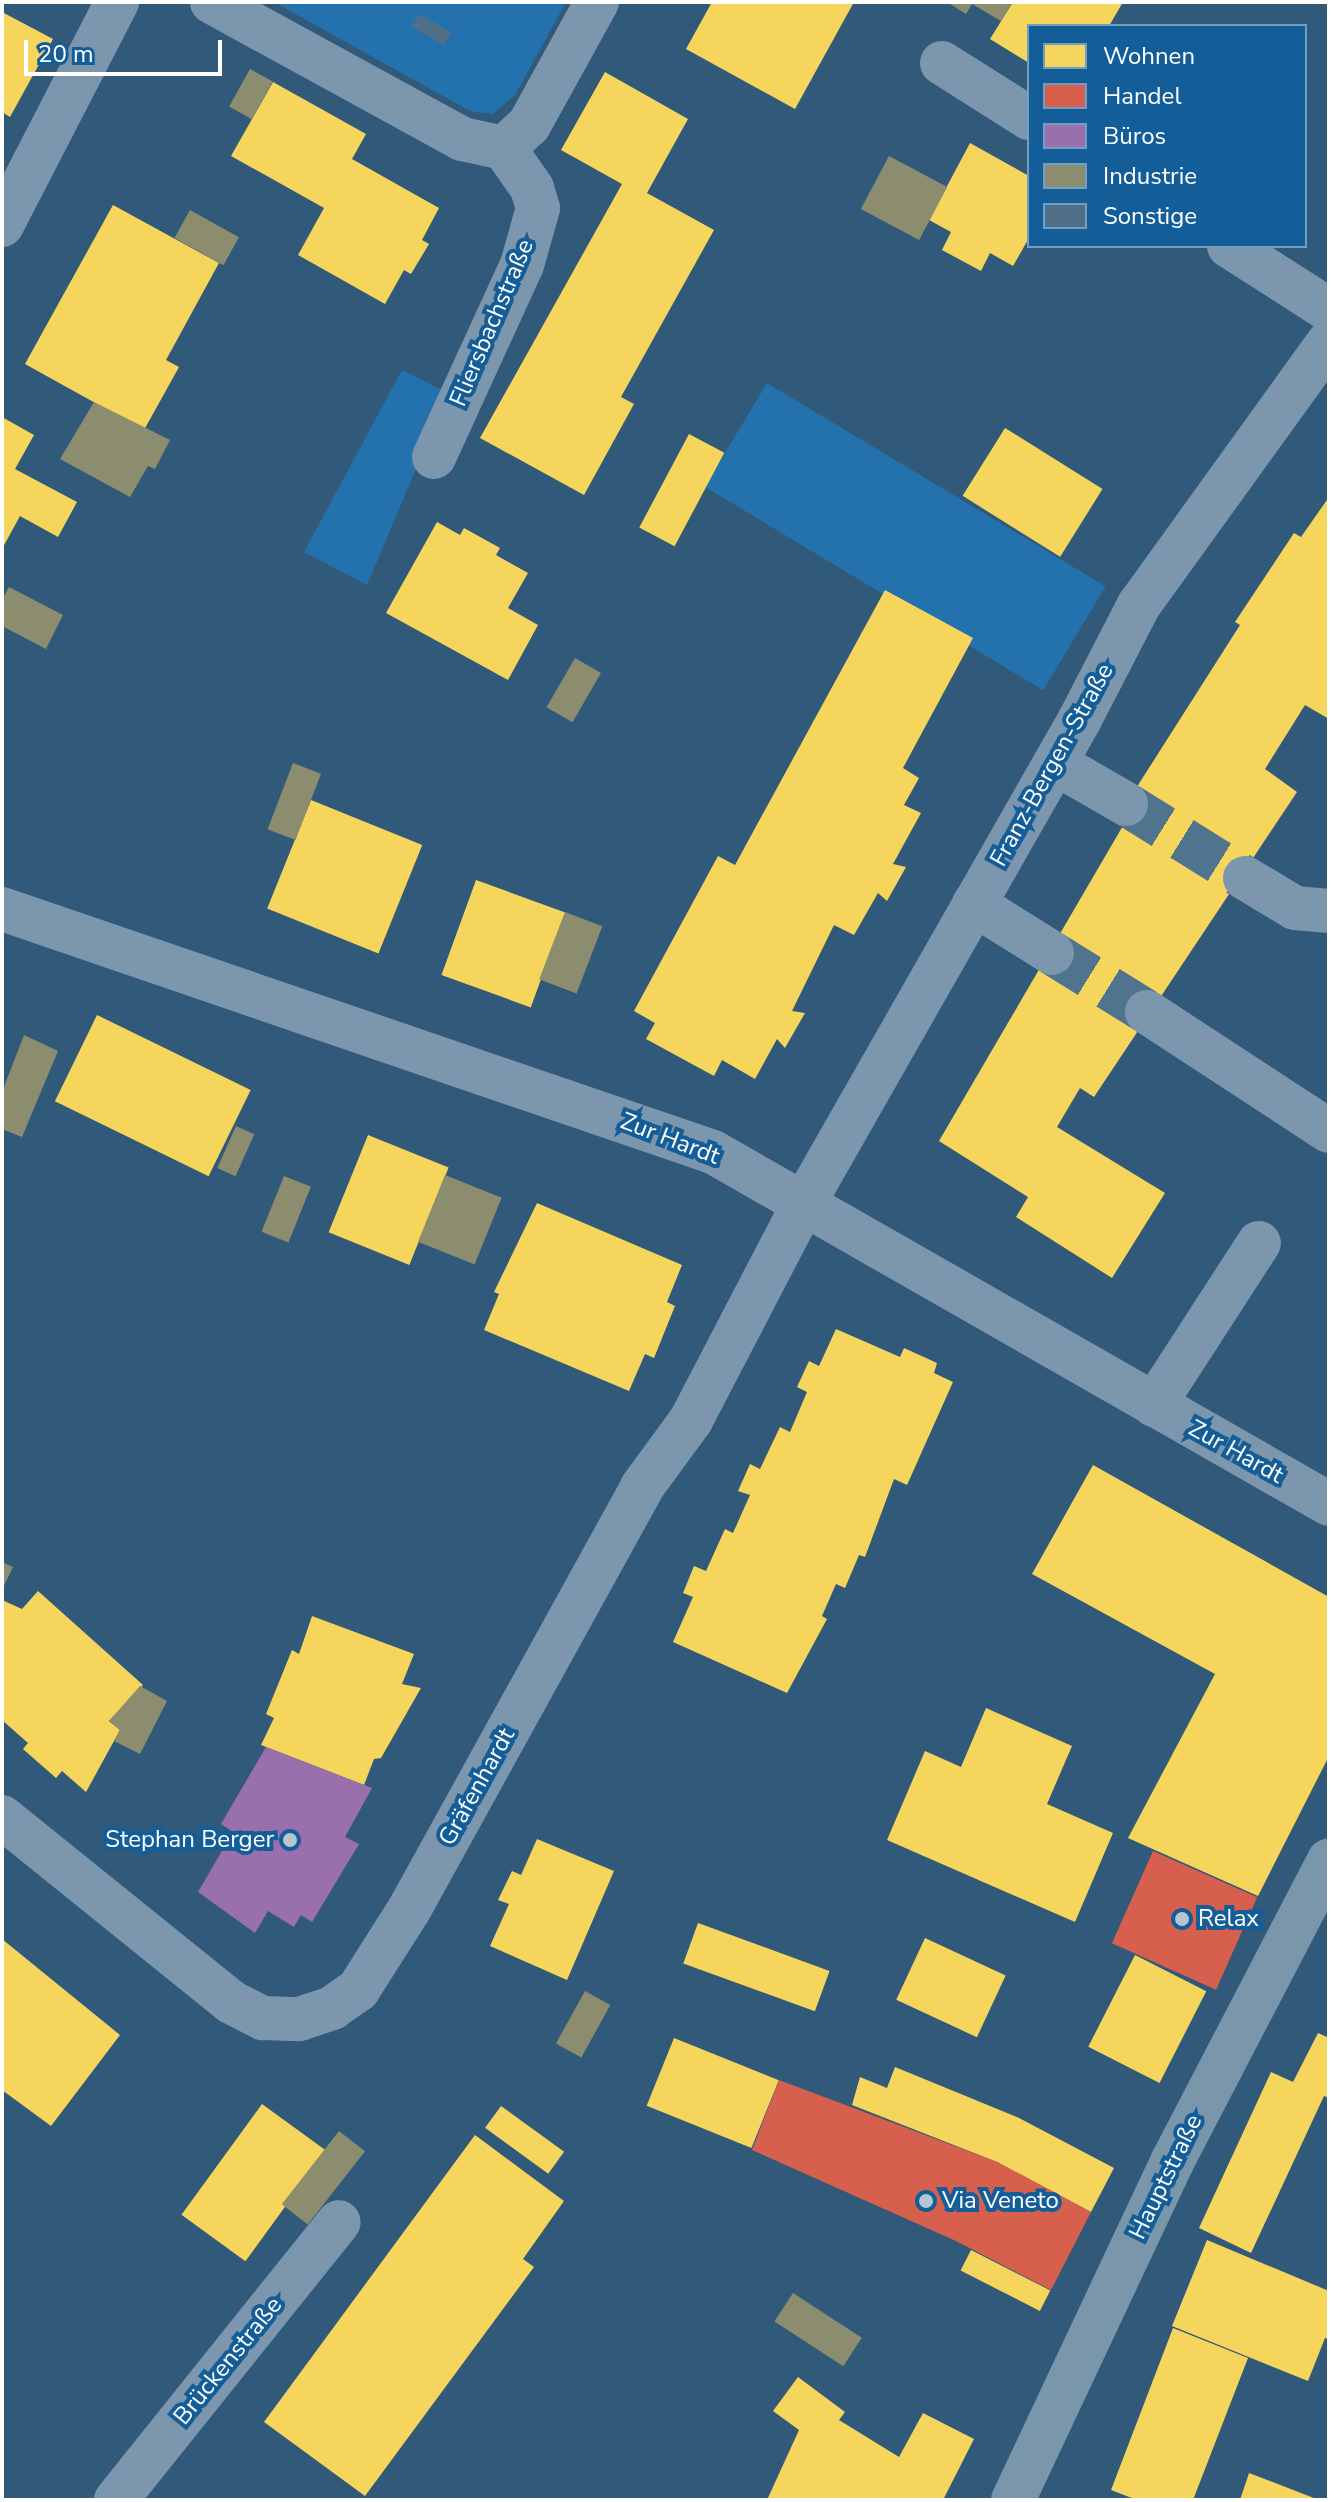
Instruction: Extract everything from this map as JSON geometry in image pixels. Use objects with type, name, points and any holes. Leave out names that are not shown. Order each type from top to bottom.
[{"type":"main road","name":"Hauptstraße","points":[[1013,2500],[1172,2162],[1329,1860]]},
{"type":"street","points":[[2,225],[117,2]]},
{"type":"street","points":[[212,2],[462,139],[504,148],[529,125],[597,2]]},
{"type":"street","points":[[942,63],[1027,117]]},
{"type":"street","name":"Fliersbachstraße","points":[[434,457],[522,265],[538,208],[532,188],[504,148]]},
{"type":"street","points":[[1232,248],[1329,310]]},
{"type":"street","name":"Franz-Bergen-Straße","points":[[803,1205],[1055,763],[1139,605],[1329,342]]},
{"type":"street","points":[[1055,763],[1126,804]]},
{"type":"street","points":[[1245,878],[1295,908],[1329,911]]},
{"type":"street","points":[[974,904],[1052,953]]},
{"type":"street","name":"Zur Hardt","points":[[2,909],[713,1152],[1329,1504]]},
{"type":"street","points":[[1147,1012],[1329,1131]]},
{"type":"street","name":"Gräfenhardt","points":[[2,1817],[231,2002],[252,2013],[299,2019],[332,2008],[358,1990],[410,1908],[642,1487],[691,1420],[803,1205]]},
{"type":"street","points":[[1154,1405],[1259,1243]]},
{"type":"street","name":"Brückenstraße","points":[[116,2500],[339,2222]]},
{"type":"shaded area","points":[[274,2],[566,2],[515,95],[493,114],[470,111]]},
{"type":"shaded area","points":[[402,370],[448,393],[367,585],[304,552]]},
{"type":"shaded area","points":[[767,383],[1106,586],[1043,690],[705,487]]},
{"type":"building: Wohnen","points":[[712,2],[854,2],[795,109],[686,49]]},
{"type":"building: Wohnen","points":[[1013,2],[1123,2],[1110,24],[1027,24],[1027,62],[990,39]]},
{"type":"building: Wohnen","points":[[2,12],[53,39],[10,117],[2,112]]},
{"type":"building: Wohnen","points":[[605,72],[688,119],[647,193],[714,230],[621,397],[634,404],[584,495],[480,438],[622,184],[561,150]]},
{"type":"building: Wohnen","points":[[273,82],[366,134],[352,159],[439,208],[422,240],[429,244],[411,274],[404,270],[385,304],[298,255],[324,208],[231,156]]},
{"type":"building: Wohnen","points":[[970,143],[1027,175],[1027,242],[1013,266],[990,253],[981,271],[942,250],[951,232],[929,220]]},
{"type":"building: Wohnen","points":[[113,205],[219,263],[166,360],[179,367],[144,430],[25,364]]},
{"type":"building: Wohnen","points":[[2,417],[34,435],[15,469],[77,502],[58,537],[20,516],[2,549]]},
{"type":"building: Wohnen","points":[[1005,428],[1103,489],[1060,557],[963,496]]},
{"type":"building: Wohnen","points":[[689,434],[724,453],[675,546],[639,528]]},
{"type":"building: Wohnen","points":[[1329,497],[1329,719],[1305,705],[1265,769],[1297,792],[1094,1097],[1080,1088],[1057,1127],[1165,1193],[1112,1278],[1016,1217],[1028,1197],[939,1141],[1124,824],[1126,804],[1240,625],[1235,622],[1294,533],[1301,537]]},
{"type":"building: Wohnen","points":[[437,522],[460,535],[464,528],[500,548],[496,555],[528,573],[508,608],[538,625],[508,680],[386,613]]},
{"type":"building: Wohnen","points":[[885,590],[973,638],[903,768],[919,778],[904,805],[921,813],[893,864],[906,867],[887,901],[878,893],[854,935],[834,925],[792,1011],[805,1013],[785,1048],[777,1039],[755,1079],[722,1060],[714,1076],[646,1039],[655,1023],[634,1011],[718,856],[735,865]]},
{"type":"building: Wohnen","points":[[311,800],[422,845],[378,953],[267,908]]},
{"type":"building: Wohnen","points":[[476,880],[565,912],[531,1007],[441,975]]},
{"type":"building: Wohnen","points":[[97,1015],[251,1090],[209,1176],[55,1101]]},
{"type":"building: Wohnen","points":[[368,1135],[449,1168],[409,1265],[329,1232]]},
{"type":"building: Wohnen","points":[[537,1203],[682,1265],[667,1302],[675,1306],[654,1358],[645,1354],[629,1391],[484,1330],[499,1294],[494,1292]]},
{"type":"building: Wohnen","points":[[836,1329],[900,1357],[904,1348],[937,1363],[934,1373],[953,1382],[907,1485],[894,1479],[865,1557],[859,1555],[845,1588],[836,1584],[822,1616],[827,1619],[787,1693],[673,1642],[693,1597],[683,1593],[694,1566],[706,1571],[725,1529],[733,1533],[750,1495],[738,1491],[750,1464],[760,1469],[780,1427],[790,1432],[807,1392],[797,1387],[809,1361],[819,1366]]},
{"type":"building: Wohnen","points":[[1093,1465],[1329,1597],[1329,1756],[1258,1896],[1128,1838],[1215,1674],[1032,1574]]},
{"type":"building: Wohnen","points":[[38,1591],[143,1685],[109,1721],[120,1730],[86,1792],[62,1771],[56,1778],[23,1749],[28,1743],[2,1720],[2,1600],[22,1609]]},
{"type":"building: Wohnen","points":[[312,1616],[414,1654],[402,1684],[421,1688],[381,1758],[374,1759],[364,1785],[261,1745],[274,1718],[266,1714],[292,1650],[299,1654]]},
{"type":"building: Wohnen","points":[[986,1708],[1072,1746],[1047,1804],[1113,1833],[1075,1922],[887,1840],[925,1751],[961,1767]]},
{"type":"building: Wohnen","points":[[537,1839],[614,1871],[567,1980],[490,1946],[509,1904],[498,1900],[512,1871],[521,1875]]},
{"type":"building: Wohnen","points":[[698,1923],[830,1971],[815,2011],[683,1963]]},
{"type":"building: Wohnen","points":[[925,1938],[1006,1976],[977,2037],[896,2000]]},
{"type":"building: Wohnen","points":[[2,1939],[120,2035],[51,2126],[2,2090]]},
{"type":"building: Wohnen","points":[[1135,1955],[1206,1991],[1160,2083],[1088,2047]]},
{"type":"building: Wohnen","points":[[1318,2033],[1329,2038],[1329,2098],[1324,2096],[1251,2253],[1199,2228],[1271,2072],[1293,2082]]},
{"type":"building: Wohnen","points":[[674,2038],[779,2080],[751,2148],[647,2106]]},
{"type":"building: Wohnen","points":[[895,2067],[1019,2118],[1114,2168],[1091,2212],[997,2162],[852,2105],[860,2077],[887,2088]]},
{"type":"building: Wohnen","points":[[262,2104],[326,2150],[245,2261],[181,2215]]},
{"type":"building: Wohnen","points":[[501,2106],[564,2152],[548,2174],[485,2128]]},
{"type":"building: Wohnen","points":[[475,2135],[564,2201],[523,2259],[534,2267],[365,2496],[264,2422]]},
{"type":"building: Wohnen","points":[[1207,2240],[1329,2291],[1329,2339],[1325,2338],[1308,2381],[1172,2326]]},
{"type":"building: Wohnen","points":[[971,2250],[1050,2290],[1040,2311],[961,2270]]},
{"type":"building: Wohnen","points":[[1173,2328],[1248,2358],[1193,2500],[1137,2500],[1111,2490]]},
{"type":"building: Wohnen","points":[[798,2377],[845,2412],[839,2420],[899,2457],[923,2413],[974,2439],[943,2500],[767,2500],[799,2430],[773,2411]]},
{"type":"building: Wohnen","points":[[1249,2473],[1319,2500],[1240,2500]]},
{"type":"building: Handel","name":"Relax","points":[[1153,1851],[1257,1897],[1216,1990],[1112,1943]]},
{"type":"building: Handel","points":[[779,2080],[997,2162],[1091,2212],[1051,2290],[956,2241],[752,2150]]},
{"type":"building: Büros","name":"Stephan Berger","points":[[266,1747],[372,1788],[345,1837],[359,1844],[312,1922],[301,1915],[294,1927],[268,1911],[255,1933],[198,1892],[233,1832],[221,1824]]},
{"type":"building: Industrie","points":[[947,2],[1013,2],[1001,21],[972,4],[966,14]]},
{"type":"building: Industrie","points":[[250,69],[273,82],[252,119],[229,107]]},
{"type":"building: Industrie","points":[[889,156],[947,187],[919,240],[861,209]]},
{"type":"building: Industrie","points":[[190,210],[239,237],[223,265],[174,238]]},
{"type":"building: Industrie","points":[[94,402],[170,440],[155,469],[148,466],[130,497],[60,459]]},
{"type":"building: Industrie","points":[[9,587],[63,615],[46,649],[2,626],[2,600]]},
{"type":"building: Industrie","points":[[575,658],[601,673],[572,722],[546,707]]},
{"type":"building: Industrie","points":[[293,763],[321,774],[296,840],[268,829]]},
{"type":"building: Industrie","points":[[565,912],[602,926],[577,994],[539,979]]},
{"type":"building: Industrie","points":[[24,1035],[58,1051],[22,1137],[2,1129],[2,1092]]},
{"type":"building: Industrie","points":[[236,1126],[254,1134],[236,1176],[217,1168]]},
{"type":"building: Industrie","points":[[445,1175],[502,1198],[475,1265],[418,1242]]},
{"type":"building: Industrie","points":[[284,1176],[311,1187],[288,1242],[262,1232]]},
{"type":"building: Industrie","points":[[2,1562],[13,1567],[2,1590]]},
{"type":"building: Industrie","points":[[140,1686],[167,1701],[140,1754],[114,1741],[120,1730],[109,1721]]},
{"type":"building: Industrie","points":[[585,1991],[610,2005],[581,2058],[556,2043]]},
{"type":"building: Industrie","points":[[339,2131],[365,2151],[308,2225],[282,2204]]},
{"type":"building: Industrie","points":[[793,2293],[862,2338],[843,2366],[774,2322]]},
{"type":"building: Sonstige","points":[[419,14],[451,32],[444,45],[412,27]]},
{"type":"tunnel","points":[[1126,804],[1245,878]]},
{"type":"tunnel","points":[[1052,953],[1147,1012]]},
{"type":"place","name":"Stephan Berger","points":[[290,1840]]},
{"type":"place","name":"Relax","points":[[1182,1919]]},
{"type":"place","name":"Via Veneto","points":[[926,2201]]}]
